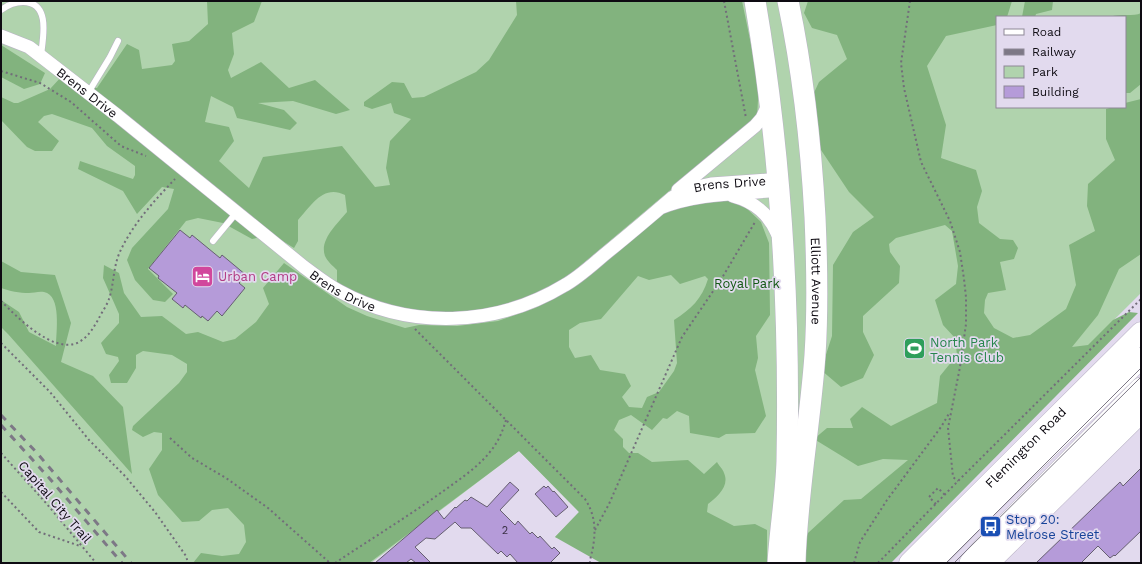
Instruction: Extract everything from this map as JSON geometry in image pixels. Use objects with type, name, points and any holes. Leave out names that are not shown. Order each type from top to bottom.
[{"type":"highway","points":[[755,1],[770,100],[779,184],[786,318],[788,385],[786,462],[778,563]]},
{"type":"highway","name":"Elliott Avenue","points":[[788,1],[796,40],[804,98],[813,183],[817,276],[815,356],[798,507],[795,563]]},
{"type":"highway","points":[[779,184],[813,183]]},
{"type":"highway","name":"Flemington Road","points":[[932,563],[985,509],[1141,358]]},
{"type":"highway","points":[[970,563],[1141,388]]},
{"type":"main road","name":"Flemington Road","points":[[910,563],[1141,332]]},
{"type":"main road","points":[[989,563],[1141,413]]},
{"type":"street","name":"Brens Drive","points":[[1,36],[29,47],[319,278],[345,294],[365,303],[417,317],[444,319],[470,318],[496,314],[523,306],[546,295],[581,274],[662,206],[681,192],[701,186],[768,180],[779,184]]},
{"type":"street","points":[[662,206],[693,177],[750,130],[762,118],[770,100]]},
{"type":"street","name":"Brens Drive","points":[[662,206],[694,197],[769,191],[779,184]]},
{"type":"street","points":[[723,195],[736,197],[752,203],[765,213],[770,220],[780,242],[784,282]]},
{"type":"lane","points":[[1,10],[9,4],[28,2],[35,5],[42,13],[44,29],[40,56]]},
{"type":"lane","points":[[88,93],[118,41]]},
{"type":"lane","points":[[213,241],[237,212]]},
{"type":"path","points":[[724,1],[734,50],[746,124],[750,130]]},
{"type":"path","points":[[910,1],[901,63],[904,88],[921,162],[950,222],[960,252],[966,297],[966,324],[960,368],[948,428],[953,477],[958,481]]},
{"type":"path","points":[[1,71],[40,83],[71,102],[121,146],[147,156]]},
{"type":"path","points":[[1,301],[40,335],[55,342],[67,345],[77,343],[86,337],[94,327],[109,300],[116,264],[120,253],[134,228],[151,205],[178,175]]},
{"type":"path","points":[[594,530],[609,504],[682,337],[722,278],[759,216]]},
{"type":"path","points":[[878,563],[1141,299]]},
{"type":"path","points":[[411,326],[585,499],[593,514],[594,530],[590,563]]},
{"type":"path","points":[[1,343],[50,392],[89,440],[125,476],[155,512],[186,556],[188,563]]},
{"type":"path","points":[[854,563],[860,542],[886,500],[941,428],[952,409]]},
{"type":"path","points":[[335,563],[414,512],[459,480],[479,463],[494,447],[502,433],[506,420]]},
{"type":"path","points":[[170,438],[192,458],[226,478],[268,508],[330,563]]},
{"type":"path","name":"Capital City Trail","points":[[1,453],[46,503],[96,563]]},
{"type":"path","points":[[936,504],[929,497],[938,488],[945,495]]},
{"type":"path","points":[[1,492],[40,532],[82,547]]},
{"type":"green space","name":"Royal Park","points":[[1,1],[1141,1],[1141,293],[870,563],[625,563],[555,537],[579,512],[519,451],[371,563],[1,563]]},
{"type":"green space","points":[[207,1],[262,1],[254,22],[232,33],[234,54],[228,70],[231,78],[261,62],[289,88],[315,80],[350,110],[336,114],[293,101],[258,103],[284,110],[297,123],[290,130],[237,118],[233,107],[211,96],[205,122],[229,127],[234,141],[219,161],[249,188],[263,157],[342,146],[375,187],[390,185],[386,168],[390,141],[411,119],[394,113],[391,103],[372,109],[364,106],[364,102],[392,82],[404,83],[412,98],[424,97],[476,72],[489,60],[517,15],[516,1],[742,1],[759,83],[757,117],[574,271],[555,284],[520,300],[480,312],[446,313],[401,308],[368,299],[337,283],[337,270],[325,256],[324,250],[330,232],[347,212],[345,195],[337,192],[330,192],[318,198],[298,220],[298,241],[294,248],[273,235],[252,239],[223,223],[198,218],[186,221],[148,269],[173,294],[165,302],[153,300],[135,280],[127,260],[132,248],[168,209],[174,189],[162,187],[137,214],[123,191],[78,169],[80,161],[133,179],[135,175],[135,166],[107,146],[92,128],[52,114],[44,116],[38,122],[59,141],[52,151],[35,151],[27,147],[1,120],[1,97],[14,103],[18,103],[50,89],[62,76],[81,86],[97,88],[127,44],[139,50],[142,69],[172,65],[175,61],[172,44],[189,41],[208,24]]},
{"type":"green space","points":[[808,1],[1012,1],[1007,16],[996,16],[996,25],[946,36],[927,66],[946,125],[941,158],[976,170],[982,191],[977,207],[979,223],[1000,239],[1013,240],[1018,248],[1014,259],[1000,262],[1006,290],[988,293],[985,300],[984,313],[994,328],[1013,338],[1030,335],[1066,309],[1076,285],[1069,245],[1095,231],[1087,206],[1088,184],[1115,160],[1106,139],[1106,109],[1126,108],[1126,103],[1141,99],[1141,254],[1119,269],[1098,315],[1072,347],[1088,345],[1113,320],[1129,312],[1138,313],[891,563],[804,563],[802,551],[808,533],[844,500],[861,499],[908,460],[883,459],[858,466],[814,439],[827,428],[853,428],[850,419],[862,407],[891,426],[937,403],[940,376],[957,355],[955,338],[943,325],[935,300],[956,284],[958,266],[952,231],[945,225],[896,238],[889,244],[890,252],[900,266],[899,283],[863,316],[863,332],[874,355],[863,378],[841,387],[821,370],[832,336],[833,265],[853,232],[874,217],[849,192],[815,141],[812,97],[819,82],[847,59],[837,35],[812,28],[804,13]]},
{"type":"green space","points":[[1025,1],[1053,1],[1052,10],[1036,14],[1035,16],[1022,16]]},
{"type":"green space","points":[[1141,13],[1141,84],[1130,93],[1126,93],[1126,16],[1114,16]]},
{"type":"green space","points":[[1,45],[45,73],[40,84],[24,89],[1,77]]},
{"type":"green space","points":[[715,199],[741,203],[761,222],[769,243],[770,315],[756,336],[758,358],[755,370],[766,416],[755,433],[726,434],[719,438],[690,433],[689,416],[677,411],[667,419],[663,418],[652,430],[631,415],[619,420],[614,430],[623,439],[623,447],[629,453],[638,453],[652,462],[688,460],[704,474],[717,462],[725,478],[724,487],[719,495],[708,504],[707,512],[734,526],[755,524],[767,530],[767,563],[601,563],[555,537],[579,512],[519,451],[369,563],[193,563],[201,553],[222,556],[239,554],[246,542],[244,525],[228,508],[212,510],[199,521],[182,522],[158,495],[149,469],[162,450],[162,433],[154,432],[143,437],[132,430],[133,426],[179,383],[187,372],[187,364],[172,355],[143,351],[136,355],[136,368],[127,383],[111,383],[109,375],[119,361],[118,357],[106,354],[101,343],[119,323],[119,314],[103,278],[104,265],[119,273],[124,293],[141,317],[162,316],[186,334],[198,332],[223,342],[235,339],[256,322],[269,304],[263,288],[284,263],[347,307],[367,316],[405,328],[419,325],[457,326],[498,321],[535,308],[570,290],[671,208]],"holes":[[[671,275],[680,284],[705,276],[708,279],[703,292],[695,303],[686,312],[674,320],[677,363],[674,371],[659,392],[647,397],[642,408],[629,407],[622,397],[631,386],[625,374],[600,370],[591,355],[575,358],[569,347],[569,330],[580,323],[601,319],[638,276],[649,280]]]},
{"type":"green space","points":[[1,261],[21,272],[55,275],[71,323],[61,362],[93,376],[123,407],[132,474],[1,327],[1,300],[19,312],[29,332],[56,346],[57,315],[56,307],[50,295],[44,292],[22,293],[1,288]]},
{"type":"building","name":"Urban Camp","points":[[180,230],[190,238],[192,235],[220,258],[222,255],[246,275],[239,283],[245,288],[222,316],[217,311],[208,321],[202,316],[201,318],[185,305],[183,308],[172,299],[177,293],[158,278],[159,276],[149,268]]},
{"type":"building","points":[[1141,468],[1141,531],[1115,556],[1114,555],[1110,558],[1098,546],[1081,563],[1036,563],[1120,482],[1123,486]]},
{"type":"building","points":[[510,482],[519,490],[500,510],[515,525],[518,521],[530,534],[532,532],[538,538],[540,536],[552,549],[554,547],[560,553],[550,563],[518,563],[510,554],[507,557],[501,551],[498,554],[471,528],[461,528],[455,522],[435,539],[426,538],[415,547],[431,563],[416,563],[411,559],[406,563],[375,563],[437,510],[444,519],[455,507],[456,508],[471,497],[487,507]]},
{"type":"building","points":[[544,486],[546,488],[548,486],[553,492],[554,491],[568,507],[556,517],[535,494]]},
{"type":"tram line","points":[[946,563],[1141,368]]},
{"type":"tram line","points":[[954,563],[1141,377]]},
{"type":"railway","points":[[1,415],[37,453],[131,563]]},
{"type":"railway","points":[[1,425],[50,479],[122,563]]},
{"type":"place","name":"Urban Camp","points":[[202,276]]},
{"type":"place","name":"North Park Tennis Club","points":[[914,349]]},
{"type":"place","name":"Stop 20: Melrose Street","points":[[991,526]]}]
